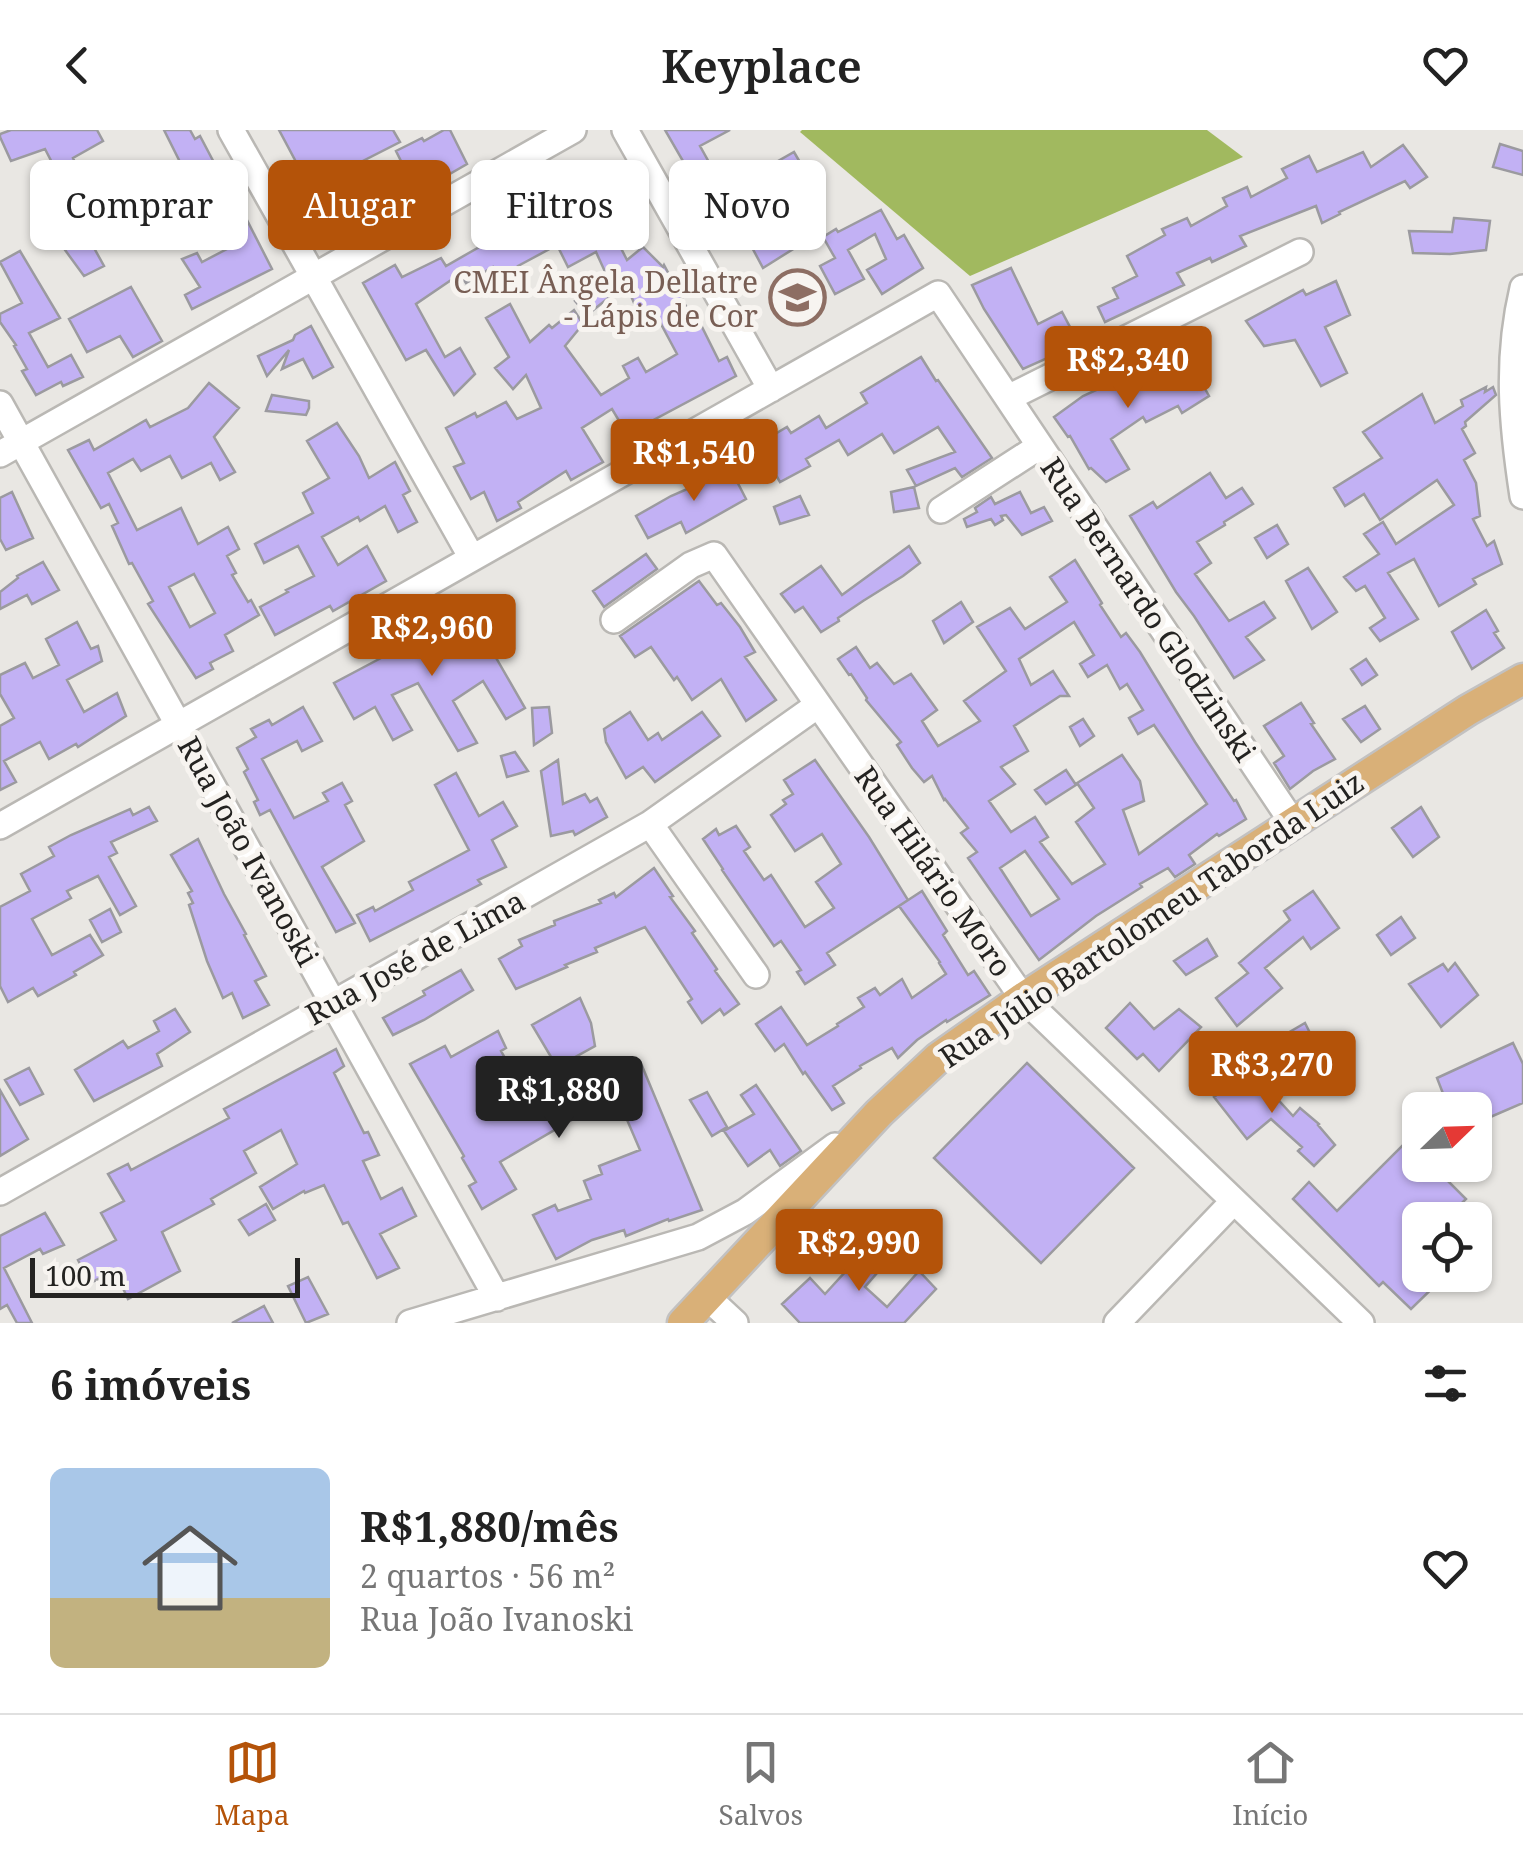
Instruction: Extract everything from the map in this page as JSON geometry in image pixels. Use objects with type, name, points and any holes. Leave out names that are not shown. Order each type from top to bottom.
[{"type":"main road","name":"Rua Júlio Bartolomeu Taborda Luiz","points":[[683,1323],[879,1113],[938,1058],[1293,823],[1493,694],[1523,679]]},
{"type":"street","points":[[231,130],[472,558]]},
{"type":"street","points":[[11,448],[573,130]]},
{"type":"street","points":[[0,826],[770,389],[625,130]]},
{"type":"street","points":[[1008,398],[1300,252]]},
{"type":"street","points":[[1523,288],[1516,320],[1512,409],[1523,496]]},
{"type":"street","name":"Rua Bernardo Glodzinski","points":[[770,389],[938,294],[1293,823]]},
{"type":"street","name":"Rua João Ivanoski","points":[[0,404],[11,448],[178,725],[497,1298]]},
{"type":"street","points":[[940,510],[1040,446]]},
{"type":"street","name":"Rua Hilário Moro","points":[[614,620],[691,565],[714,556],[1024,998],[1362,1323]]},
{"type":"street","name":"Rua José de Lima","points":[[0,1192],[650,824],[818,705]]},
{"type":"street","points":[[650,824],[756,975]]},
{"type":"street","points":[[410,1323],[672,1246],[718,1228],[765,1199],[879,1113]]},
{"type":"street","points":[[1118,1323],[1234,1201]]},
{"type":"street","points":[[707,1297],[735,1323]]},
{"type":"green space","points":[[802,130],[1207,130],[1243,157],[970,276]]},
{"type":"building","points":[[11,130],[97,130],[103,141],[74,160],[51,160],[45,149],[11,161],[0,134]]},
{"type":"building","points":[[164,130],[190,130],[195,139],[200,136],[213,160],[179,160]]},
{"type":"building","points":[[279,130],[393,130],[400,142],[365,160],[295,160]]},
{"type":"building","points":[[450,130],[467,164],[451,173],[451,160],[400,160],[396,151],[422,138],[424,141]]},
{"type":"building","points":[[665,130],[730,130],[700,146],[708,160],[682,160]]},
{"type":"building","points":[[1500,144],[1523,151],[1523,175],[1493,167]]},
{"type":"building","points":[[1403,145],[1427,177],[1410,188],[1405,181],[1322,223],[1316,206],[1240,236],[1246,246],[1177,273],[1184,285],[1105,322],[1098,307],[1118,298],[1113,288],[1137,276],[1127,256],[1165,235],[1162,229],[1187,218],[1191,226],[1227,206],[1223,198],[1247,187],[1251,197],[1287,178],[1282,169],[1309,156],[1317,172],[1363,152],[1371,167]]},
{"type":"building","points":[[794,152],[799,160],[780,160]]},
{"type":"building","points":[[881,210],[897,239],[904,235],[923,268],[882,294],[867,270],[886,259],[875,234],[848,250],[864,279],[835,294],[820,266],[835,258],[826,235],[836,229],[838,232]]},
{"type":"building","points":[[1454,218],[1490,221],[1486,250],[1413,253],[1409,231],[1452,232]]},
{"type":"building","points":[[248,222],[272,269],[192,309],[185,295],[200,287],[182,259],[197,253],[202,262],[225,250],[248,250]]},
{"type":"building","points":[[65,250],[95,250],[104,266],[84,276]]},
{"type":"building","points":[[474,250],[548,250],[518,266],[524,279],[506,290],[493,267],[466,283],[460,274],[416,304],[445,357],[460,348],[475,374],[454,395],[426,350],[406,360],[363,283],[395,265],[402,277],[441,258],[446,266]]},
{"type":"building","points":[[560,250],[622,250],[627,260],[639,250],[646,250],[664,265],[719,361],[727,357],[736,376],[627,434],[612,409],[582,428],[603,462],[571,480],[566,471],[518,502],[521,508],[497,521],[484,492],[471,499],[454,467],[464,463],[446,428],[506,402],[517,419],[541,408],[526,375],[513,389],[495,368],[509,357],[486,318],[510,304],[530,342],[574,310],[583,324],[565,346],[601,395],[629,378],[623,366],[638,358],[646,372],[677,354],[654,311],[640,317],[626,284],[587,315],[575,301],[607,276],[596,252],[568,267]]},
{"type":"building","points":[[753,250],[792,250],[763,268]]},
{"type":"building","points":[[20,251],[60,318],[29,333],[48,367],[71,355],[83,377],[63,386],[61,382],[36,395],[22,371],[27,369],[16,345],[0,322],[0,314],[22,303],[0,262]]},
{"type":"building","points":[[1011,268],[1038,324],[1062,312],[1079,344],[1023,369],[972,285]]},
{"type":"building","points":[[1336,281],[1350,315],[1325,327],[1347,373],[1321,386],[1295,340],[1264,346],[1246,321],[1303,290],[1306,295]]},
{"type":"building","points":[[131,287],[162,341],[133,357],[120,336],[87,352],[69,319]]},
{"type":"building","points":[[311,326],[333,367],[313,378],[303,359],[282,369],[289,350],[267,376],[258,356],[293,340]]},
{"type":"building","points":[[1185,353],[1209,396],[1182,413],[1178,406],[1146,422],[1143,417],[1111,439],[1129,469],[1106,482],[1089,469],[1054,417],[1083,396],[1120,379],[1121,382],[1153,370]]},
{"type":"building","points":[[921,357],[992,458],[962,477],[955,468],[916,486],[907,470],[955,452],[938,427],[894,453],[882,434],[848,455],[839,440],[806,459],[810,466],[780,482],[758,444],[787,427],[791,433],[819,416],[826,428],[867,403],[861,393]]},
{"type":"building","points":[[209,383],[239,408],[214,437],[235,472],[220,480],[211,463],[182,478],[170,456],[141,471],[133,459],[108,473],[137,530],[181,508],[198,544],[228,527],[239,549],[227,556],[236,573],[232,575],[259,615],[225,635],[233,651],[210,663],[213,669],[196,678],[148,604],[153,601],[132,563],[129,564],[112,526],[118,523],[109,504],[101,508],[68,450],[89,440],[94,450],[146,420],[150,427],[188,408]],"holes":[[[194,574],[215,613],[190,627],[169,587]]]},
{"type":"building","points":[[1486,387],[1485,392],[1493,387],[1496,395],[1465,422],[1462,429],[1475,453],[1464,460],[1476,483],[1480,516],[1473,519],[1487,546],[1494,541],[1502,564],[1473,579],[1476,584],[1439,606],[1414,559],[1388,573],[1418,619],[1380,641],[1370,628],[1385,618],[1365,586],[1356,591],[1344,577],[1379,554],[1364,534],[1383,522],[1396,544],[1454,505],[1437,480],[1380,520],[1364,494],[1345,506],[1334,488],[1382,458],[1363,432],[1422,394],[1435,423],[1463,406],[1461,400]]},
{"type":"building","points":[[272,395],[309,401],[306,415],[266,411]]},
{"type":"building","points":[[337,423],[369,478],[395,462],[410,491],[403,495],[417,522],[398,532],[385,506],[322,537],[338,565],[367,546],[386,581],[333,611],[330,606],[275,635],[260,607],[314,576],[298,546],[264,563],[255,544],[313,513],[303,493],[329,478],[307,441]]},
{"type":"building","points":[[729,466],[746,499],[686,533],[681,522],[648,538],[636,516]]},
{"type":"building","points":[[1210,473],[1226,498],[1242,488],[1253,504],[1197,542],[1211,563],[1195,574],[1229,621],[1264,602],[1275,618],[1246,637],[1264,660],[1234,678],[1130,516],[1153,502],[1157,508]]},
{"type":"building","points":[[914,487],[919,508],[894,512],[891,492]]},
{"type":"building","points":[[12,492],[33,538],[6,550],[0,539],[0,498]]},
{"type":"building","points":[[1020,492],[1031,513],[1044,507],[1052,521],[1022,535],[1006,515],[995,525],[991,519],[967,527],[964,519],[991,497],[995,504]]},
{"type":"building","points":[[800,496],[809,515],[780,524],[774,507]]},
{"type":"building","points":[[1277,525],[1288,544],[1267,558],[1255,538]]},
{"type":"building","points":[[909,546],[920,563],[821,632],[803,607],[795,612],[781,594],[821,566],[842,595]]},
{"type":"building","points":[[646,554],[657,569],[604,607],[593,591]]},
{"type":"building","points":[[1075,560],[1121,637],[1126,633],[1140,652],[1246,819],[1189,855],[1195,864],[1175,877],[1168,868],[1140,884],[1142,887],[1039,960],[968,858],[977,852],[961,833],[968,828],[944,800],[932,776],[924,782],[912,768],[897,745],[901,742],[838,659],[856,647],[870,668],[877,663],[894,684],[911,674],[937,710],[922,721],[938,746],[980,721],[964,701],[1006,671],[977,627],[1010,608],[1025,629],[1067,602],[1050,577]],"holes":[[[1074,622],[1094,655],[1080,664],[1088,677],[1107,665],[1120,689],[1127,684],[1143,710],[1129,718],[1138,734],[1154,725],[1207,804],[1139,854],[1123,810],[1144,801],[1140,781],[1122,755],[1077,783],[1094,808],[1076,822],[1105,864],[1072,884],[1040,842],[1048,837],[1035,817],[1011,832],[989,801],[1015,784],[1001,767],[1028,751],[1014,726],[1060,696],[1069,696],[1053,671],[1031,685],[1019,659]],[[1025,851],[1059,899],[1031,916],[1000,868]]]},
{"type":"building","points":[[43,562],[59,590],[32,604],[27,595],[0,609],[0,592],[17,576]]},
{"type":"building","points":[[1308,568],[1337,612],[1312,629],[1286,581]]},
{"type":"building","points":[[699,581],[740,627],[755,652],[745,657],[776,700],[746,721],[721,679],[692,700],[651,647],[635,657],[620,636]]},
{"type":"building","points":[[961,602],[973,622],[944,643],[933,621]]},
{"type":"building","points":[[1486,610],[1504,648],[1472,669],[1452,632]]},
{"type":"building","points":[[469,611],[525,708],[506,719],[483,681],[453,701],[477,743],[458,751],[418,683],[392,695],[412,730],[393,740],[375,707],[354,719],[334,683]]},
{"type":"building","points":[[77,622],[91,649],[98,646],[102,661],[67,680],[84,712],[117,693],[126,716],[78,747],[76,744],[49,759],[40,742],[4,761],[16,782],[0,790],[0,726],[14,718],[0,694],[0,675],[25,663],[33,678],[59,665],[46,639]]},
{"type":"building","points":[[1366,659],[1377,675],[1362,685],[1351,669]]},
{"type":"building","points":[[1301,703],[1335,759],[1290,789],[1274,763],[1284,756],[1264,726]]},
{"type":"building","points":[[1365,706],[1380,729],[1361,742],[1343,719]]},
{"type":"building","points":[[303,707],[322,741],[302,751],[297,741],[262,759],[294,818],[328,801],[323,793],[342,783],[352,801],[345,805],[364,841],[322,867],[355,923],[336,932],[270,810],[260,815],[254,802],[258,800],[244,772],[248,769],[237,748],[256,737],[251,729],[269,720],[272,725]]},
{"type":"building","points":[[549,707],[552,733],[534,745],[532,708]]},
{"type":"building","points":[[630,712],[648,740],[658,733],[662,740],[702,712],[720,736],[655,782],[643,767],[626,778],[606,742],[604,729]]},
{"type":"building","points":[[1083,719],[1094,736],[1080,746],[1070,727]]},
{"type":"building","points":[[515,752],[528,771],[507,777],[501,756]]},
{"type":"building","points":[[558,760],[563,804],[585,794],[590,802],[597,798],[607,817],[575,835],[573,831],[551,836],[541,771]]},
{"type":"building","points":[[815,760],[908,900],[827,953],[835,965],[805,984],[797,972],[801,970],[781,941],[774,946],[703,839],[716,829],[719,835],[736,826],[750,847],[744,851],[764,880],[771,875],[805,927],[834,908],[816,882],[841,864],[822,834],[795,851],[771,815],[793,794],[784,780]]},
{"type":"building","points":[[1066,770],[1076,785],[1046,804],[1035,790]]},
{"type":"building","points":[[456,773],[479,816],[503,802],[517,826],[492,840],[506,867],[370,941],[357,915],[373,907],[375,911],[413,890],[409,882],[469,850],[435,785]]},
{"type":"building","points":[[149,807],[157,821],[111,842],[117,853],[109,857],[136,906],[120,915],[98,876],[67,891],[71,898],[32,919],[52,955],[90,935],[103,955],[38,996],[33,988],[8,1002],[0,986],[0,907],[30,891],[21,874],[54,856],[49,847],[71,835],[130,809],[133,815]]},
{"type":"building","points":[[1421,807],[1439,837],[1413,857],[1392,828]]},
{"type":"building","points":[[198,839],[266,976],[255,981],[269,1005],[243,1018],[232,993],[223,998],[189,905],[193,903],[188,893],[192,891],[171,855]]},
{"type":"building","points":[[654,868],[739,1004],[724,1015],[720,1009],[702,1023],[688,1002],[692,999],[645,927],[516,989],[499,959],[522,946],[519,940],[601,903],[599,900],[614,893],[616,897]]},
{"type":"building","points":[[922,891],[968,975],[974,971],[990,995],[946,1020],[898,1058],[892,1048],[860,1066],[833,1086],[844,1103],[832,1110],[784,1044],[775,1051],[756,1024],[781,1007],[807,1045],[864,1007],[858,998],[875,988],[880,995],[902,979],[912,998],[946,974],[899,906]]},
{"type":"building","points":[[1313,891],[1339,928],[1311,949],[1303,937],[1265,968],[1282,988],[1237,1026],[1216,998],[1248,973],[1239,963],[1290,920],[1284,911]]},
{"type":"building","points":[[110,909],[121,932],[102,942],[90,920]]},
{"type":"building","points":[[1401,917],[1415,938],[1391,955],[1377,935]]},
{"type":"building","points":[[1207,939],[1217,956],[1186,975],[1174,961]]},
{"type":"building","points":[[1455,963],[1478,995],[1441,1027],[1409,984],[1443,964],[1448,971]]},
{"type":"building","points":[[461,970],[473,990],[393,1035],[383,1018]]},
{"type":"building","points":[[580,998],[591,1023],[595,1046],[557,1067],[532,1025]]},
{"type":"building","points":[[1130,1003],[1154,1029],[1179,1009],[1201,1027],[1159,1071],[1143,1054],[1137,1059],[1106,1028]]},
{"type":"building","points":[[175,1009],[190,1032],[157,1054],[162,1066],[94,1101],[75,1070],[123,1041],[128,1048],[159,1031],[154,1021]]},
{"type":"building","points":[[1305,1023],[1313,1039],[1290,1054],[1281,1037]]},
{"type":"building","points":[[498,1031],[506,1048],[501,1051],[521,1086],[507,1094],[511,1102],[640,1061],[702,1210],[626,1236],[624,1230],[592,1240],[556,1259],[533,1215],[555,1205],[558,1211],[591,1199],[584,1181],[602,1174],[599,1166],[640,1150],[616,1094],[500,1162],[516,1189],[482,1209],[469,1186],[476,1182],[464,1156],[410,1064],[445,1046],[451,1057]]},
{"type":"building","points":[[1513,1043],[1523,1064],[1523,1103],[1492,1116],[1492,1092],[1442,1092],[1437,1078]]},
{"type":"building","points":[[336,1049],[344,1066],[334,1073],[379,1155],[363,1161],[381,1199],[402,1188],[416,1216],[380,1234],[399,1268],[377,1278],[324,1185],[304,1191],[273,1209],[260,1187],[297,1164],[281,1130],[244,1151],[256,1173],[211,1199],[214,1204],[162,1232],[180,1271],[128,1299],[115,1271],[90,1283],[78,1260],[116,1240],[101,1213],[124,1201],[108,1174],[128,1164],[131,1170],[229,1118],[224,1109]]},
{"type":"building","points":[[1027,1063],[1134,1168],[1041,1263],[934,1158]]},
{"type":"building","points":[[29,1068],[43,1094],[20,1105],[5,1080]]},
{"type":"building","points":[[1250,1069],[1293,1116],[1300,1108],[1335,1145],[1314,1166],[1298,1151],[1302,1147],[1271,1119],[1247,1139],[1214,1097]]},
{"type":"building","points":[[756,1085],[801,1151],[780,1166],[770,1150],[748,1166],[724,1131],[754,1114],[741,1095]]},
{"type":"building","points":[[0,1090],[28,1139],[0,1156]]},
{"type":"building","points":[[707,1092],[727,1127],[712,1136],[690,1100]]},
{"type":"building","points":[[1402,1146],[1402,1182],[1449,1182],[1466,1199],[1402,1202],[1402,1292],[1428,1292],[1411,1309],[1383,1282],[1379,1286],[1293,1199],[1309,1182],[1337,1211]]},
{"type":"building","points":[[266,1204],[275,1220],[249,1235],[239,1220]]},
{"type":"building","points":[[45,1213],[64,1245],[43,1254],[40,1249],[4,1268],[32,1323],[17,1323],[7,1305],[0,1309],[0,1236]]},
{"type":"building","points":[[880,1234],[896,1251],[865,1287],[887,1307],[919,1271],[936,1289],[904,1323],[800,1323],[782,1304],[810,1278],[825,1294]]},
{"type":"building","points":[[308,1277],[328,1314],[306,1323],[288,1286]]},
{"type":"building","points":[[264,1306],[273,1323],[232,1323]]},
{"type":"place","name":"CMEI Ângela Dellatre - Lápis de Cor","points":[[797,298]]}]
